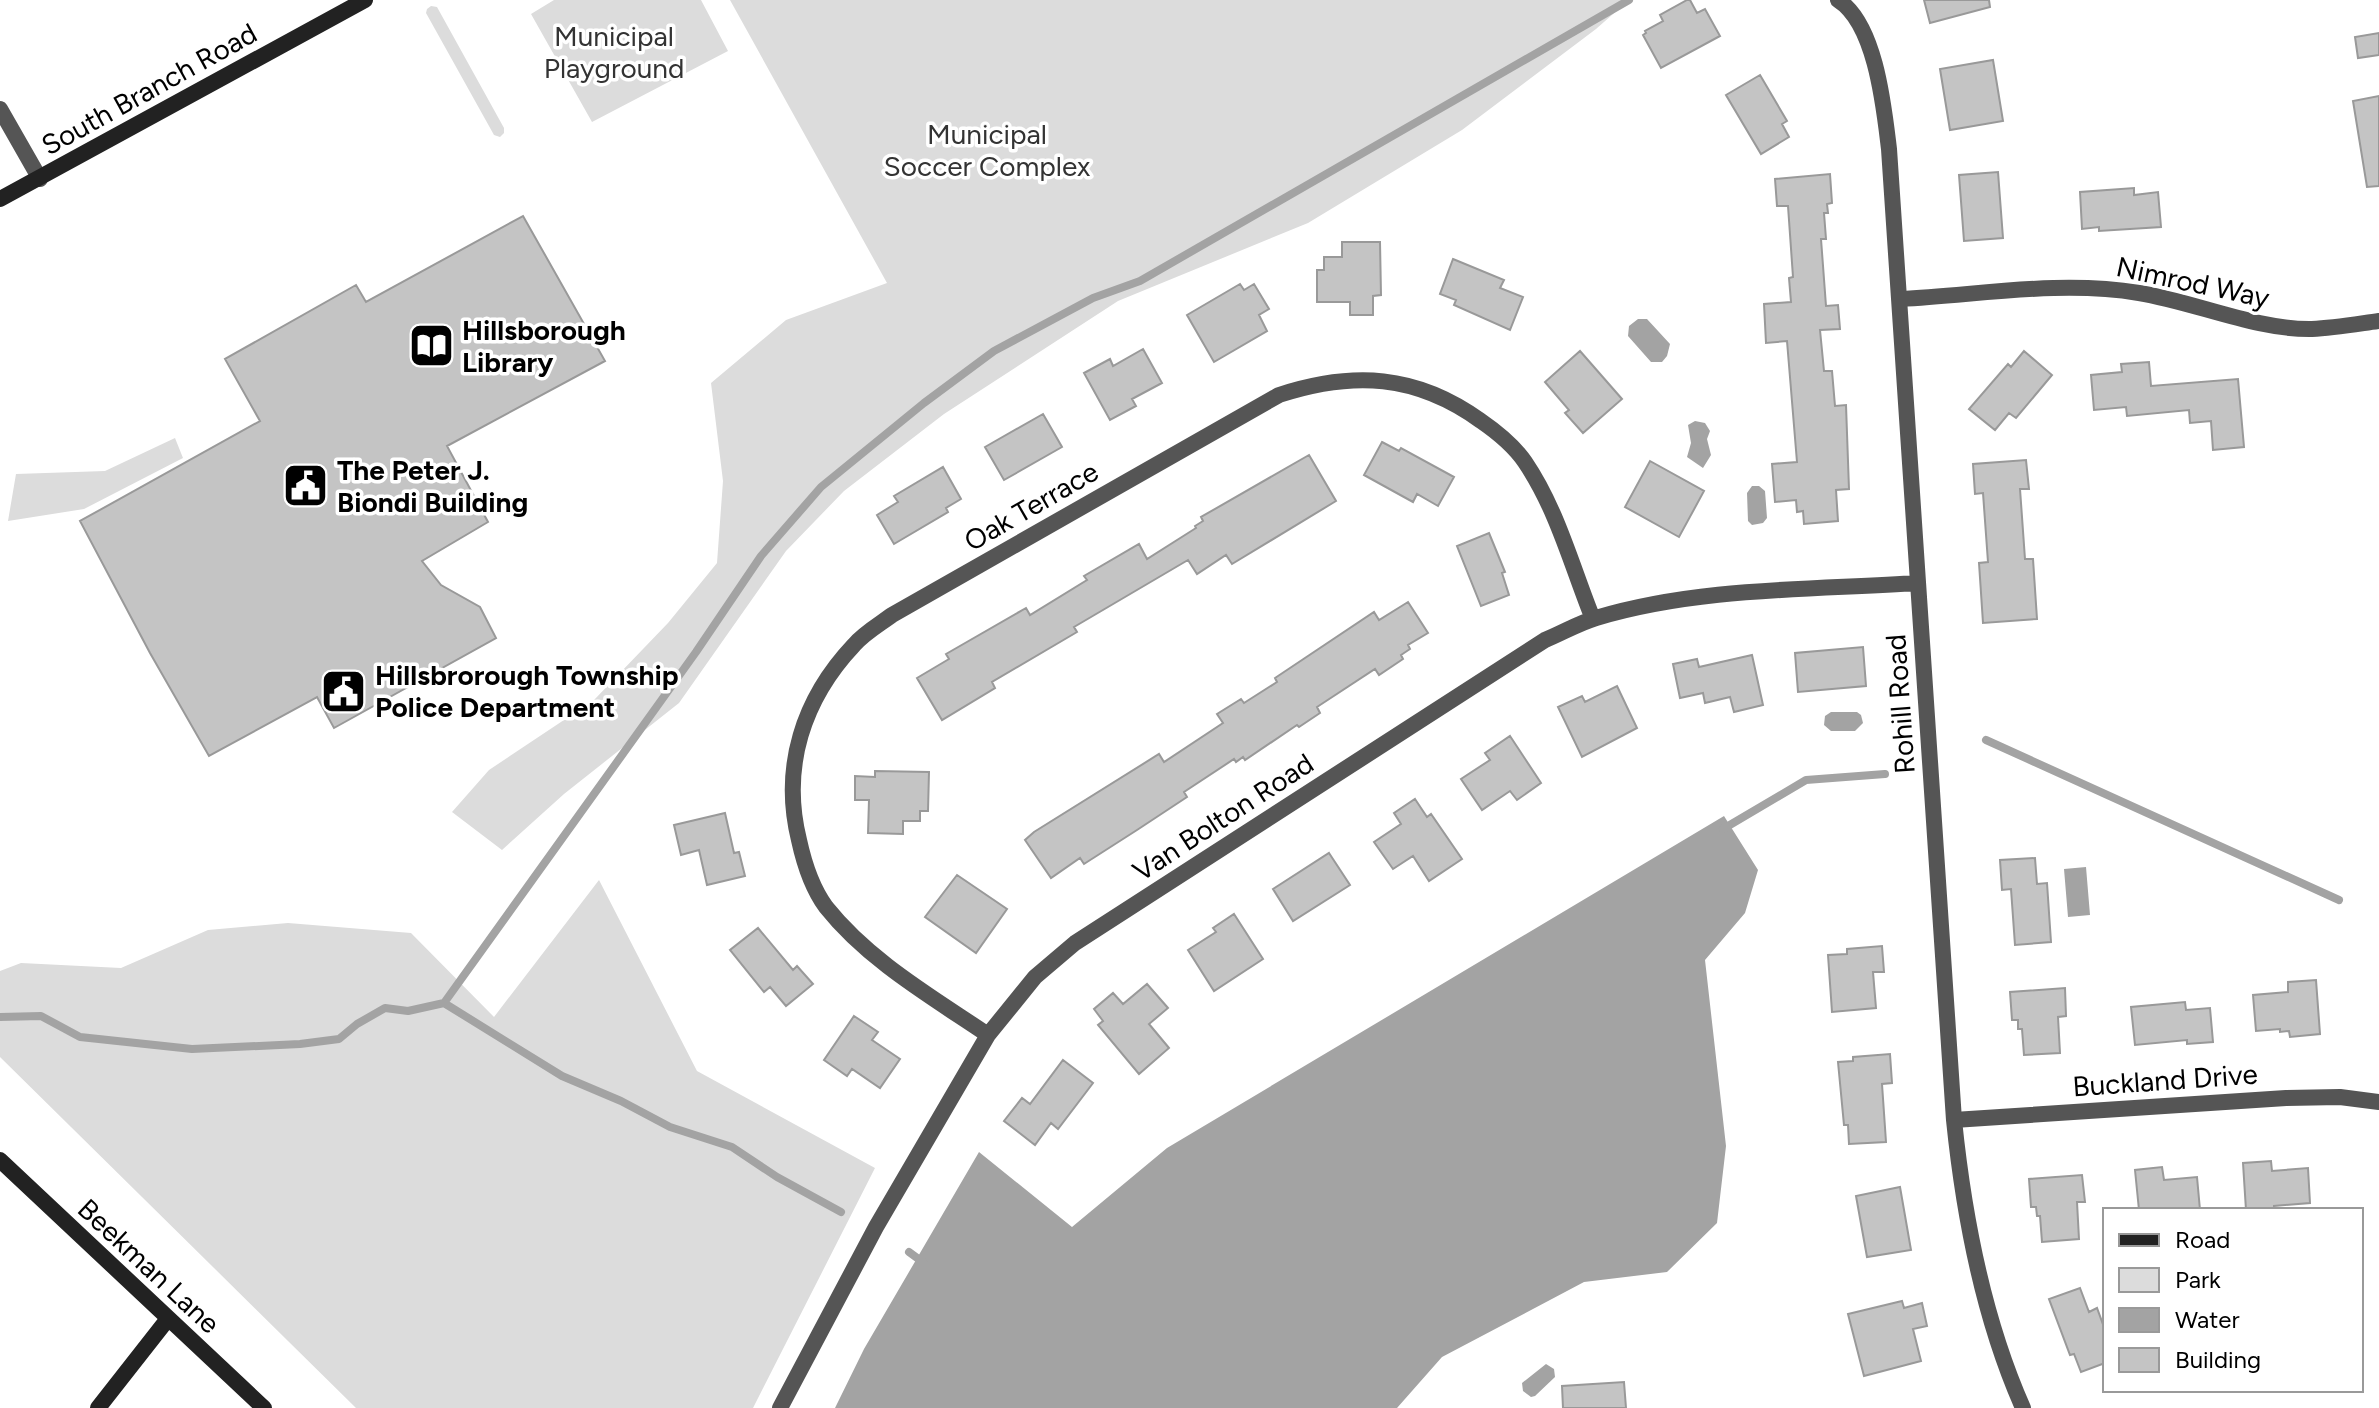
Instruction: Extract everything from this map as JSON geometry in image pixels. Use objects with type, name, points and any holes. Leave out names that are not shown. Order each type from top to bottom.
[{"type":"street","name":"South Branch Road","points":[[0,199],[365,0]]},
{"type":"street","name":"Rohill Road","points":[[1838,0],[1846,5],[1863,33],[1880,79],[1889,149],[1960,1176],[1972,1248],[1993,1325],[2023,1408]]},
{"type":"street","points":[[0,109],[40,179]]},
{"type":"street","name":"Nimrod Way","points":[[1901,299],[2067,287],[2139,293],[2276,325],[2311,329],[2379,321]]},
{"type":"street","name":"Oak Terrace","points":[[988,1035],[857,941],[824,905],[805,865],[793,819],[793,768],[803,722],[825,680],[855,643],[892,615],[1279,395],[1313,384],[1349,379],[1386,381],[1422,389],[1457,404],[1497,432],[1524,460],[1547,502],[1593,619]]},
{"type":"street","name":"Van Bolton Road","points":[[780,1408],[876,1227],[988,1035],[1035,977],[1075,943],[1545,640],[1593,619],[1655,603],[1702,597],[1918,583]]},
{"type":"street","name":"Buckland Drive","points":[[1954,1120],[2286,1098],[2340,1097],[2379,1102]]},
{"type":"street","name":"Beekman Lane","points":[[0,1160],[264,1408]]},
{"type":"street","points":[[98,1408],[167,1320]]},
{"type":"green space","name":"Municipal Playground","points":[[554,0],[701,0],[728,51],[592,122],[531,14]]},
{"type":"green space","name":"Municipal Soccer Complex","points":[[730,0],[1629,0],[1596,29],[1462,130],[1308,223],[1118,301],[944,414],[844,491],[786,551],[679,703],[564,794],[502,850],[452,812],[489,770],[594,700],[668,623],[717,563],[723,481],[711,383],[786,320],[887,283]]},
{"type":"green space","points":[[431,6],[437,7],[504,128],[500,137],[494,135],[426,13]]},
{"type":"green space","points":[[175,438],[183,458],[84,509],[8,521],[16,474],[105,471]]},
{"type":"green space","points":[[599,880],[697,1071],[875,1168],[753,1408],[356,1408],[0,1057],[0,971],[21,963],[121,968],[208,930],[288,923],[411,933],[494,1017]]},
{"type":"water","points":[[1638,319],[1647,319],[1670,344],[1662,362],[1651,362],[1628,336],[1629,326]]},
{"type":"water","points":[[1695,421],[1705,423],[1710,431],[1707,439],[1711,455],[1703,468],[1687,457],[1691,443],[1688,425]]},
{"type":"water","points":[[1752,486],[1759,486],[1765,491],[1767,518],[1763,523],[1752,525],[1748,521],[1747,493]]},
{"type":"water","points":[[1831,712],[1857,712],[1863,723],[1855,731],[1831,731],[1824,725],[1825,716]]},
{"type":"water","points":[[1724,816],[1758,870],[1745,913],[1705,960],[1726,1146],[1717,1223],[1667,1272],[1584,1282],[1442,1357],[1397,1408],[835,1408],[864,1349],[979,1152],[1072,1227],[1167,1148]]},
{"type":"water","points":[[2086,867],[2090,915],[2068,917],[2064,869]]},
{"type":"water","points":[[1546,1364],[1554,1369],[1555,1377],[1531,1397],[1523,1391],[1522,1383]]},
{"type":"building","points":[[1687,0],[1697,13],[1705,9],[1720,36],[1661,68],[1643,35],[1663,21],[1660,15]]},
{"type":"building","points":[[1924,0],[1989,0],[1990,7],[1930,23]]},
{"type":"building","points":[[2379,33],[2379,55],[2358,58],[2355,37]]},
{"type":"building","points":[[1993,60],[2003,121],[1950,130],[1940,69]]},
{"type":"building","points":[[1760,75],[1787,121],[1782,124],[1789,137],[1761,154],[1726,95]]},
{"type":"building","points":[[2379,96],[2379,186],[2367,187],[2353,101]]},
{"type":"building","points":[[1998,172],[2003,238],[1964,241],[1959,175]]},
{"type":"building","points":[[1830,174],[1832,203],[1827,204],[1828,213],[1824,213],[1826,239],[1821,239],[1826,306],[1838,305],[1840,329],[1820,330],[1824,371],[1832,371],[1835,406],[1846,405],[1849,489],[1836,490],[1838,521],[1804,524],[1803,511],[1797,512],[1796,500],[1775,502],[1772,464],[1797,462],[1787,341],[1766,343],[1764,304],[1791,302],[1789,278],[1793,277],[1788,206],[1777,206],[1775,179]]},
{"type":"building","points":[[2134,188],[2134,195],[2158,192],[2161,227],[2099,231],[2099,227],[2082,229],[2080,192]]},
{"type":"building","name":"The Peter J. Biondi Building","points":[[523,216],[605,361],[447,446],[488,522],[422,561],[441,585],[480,607],[496,638],[334,728],[317,697],[209,756],[80,521],[260,421],[225,359],[356,285],[366,302]]},
{"type":"building","points":[[1342,242],[1380,242],[1381,295],[1373,296],[1373,315],[1350,315],[1350,302],[1317,302],[1317,270],[1324,270],[1324,257],[1342,257]]},
{"type":"building","points":[[1453,259],[1504,280],[1500,288],[1523,297],[1510,330],[1454,305],[1456,300],[1440,294]]},
{"type":"building","points":[[1240,284],[1244,290],[1254,284],[1269,309],[1259,315],[1267,331],[1214,362],[1187,315]]},
{"type":"building","points":[[1143,349],[1162,383],[1132,399],[1136,406],[1110,420],[1084,373],[1110,359],[1113,366]]},
{"type":"building","points":[[1580,351],[1622,399],[1583,433],[1565,413],[1569,410],[1545,382]]},
{"type":"building","points":[[2024,351],[2052,375],[2016,418],[2009,413],[1995,430],[1969,409],[2008,364],[2011,367]]},
{"type":"building","points":[[2149,362],[2151,386],[2238,379],[2244,447],[2213,450],[2211,421],[2190,423],[2189,410],[2127,416],[2126,407],[2094,410],[2091,375],[2122,372],[2121,364]]},
{"type":"building","points":[[1043,414],[1062,447],[1004,480],[985,447]]},
{"type":"building","points":[[1382,442],[1399,451],[1401,448],[1454,477],[1438,506],[1417,494],[1413,502],[1364,475]]},
{"type":"building","points":[[1309,455],[1336,501],[1232,564],[1226,555],[1197,574],[1188,560],[1074,627],[1077,632],[992,682],[995,688],[942,720],[917,678],[949,659],[946,654],[1026,608],[1030,615],[1087,580],[1084,576],[1139,544],[1147,559],[1196,528],[1203,521],[1201,517]]},
{"type":"building","points":[[2026,460],[2029,489],[2020,489],[2025,559],[2033,559],[2037,619],[1983,623],[1979,563],[1988,562],[1983,493],[1975,494],[1973,464]]},
{"type":"building","points":[[1650,461],[1704,491],[1679,537],[1625,507]]},
{"type":"building","points":[[943,467],[961,499],[946,508],[948,512],[894,544],[877,515],[898,502],[894,496]]},
{"type":"building","points":[[1489,533],[1505,572],[1502,573],[1509,595],[1481,606],[1457,546]]},
{"type":"building","points":[[1408,602],[1428,633],[1408,645],[1410,649],[1401,655],[1403,659],[1379,675],[1375,669],[1317,707],[1320,713],[1299,727],[1297,725],[1245,760],[1243,757],[1236,762],[1234,759],[1184,792],[1187,797],[1137,830],[1084,864],[1080,858],[1051,878],[1025,840],[1034,832],[1159,754],[1164,762],[1223,723],[1217,714],[1241,699],[1244,703],[1277,682],[1275,678],[1374,612],[1379,620]]},
{"type":"building","points":[[1863,647],[1866,686],[1798,692],[1795,653]]},
{"type":"building","points":[[1752,655],[1763,705],[1734,712],[1730,697],[1705,703],[1703,693],[1680,698],[1673,664],[1697,659],[1699,667]]},
{"type":"building","points":[[1617,686],[1637,728],[1582,757],[1558,707],[1582,696],[1585,702]]},
{"type":"building","points":[[1510,736],[1541,783],[1517,800],[1510,791],[1482,810],[1461,779],[1490,760],[1485,753]]},
{"type":"building","points":[[875,771],[929,772],[928,811],[920,811],[920,821],[903,821],[903,834],[868,833],[869,800],[855,800],[855,776],[875,777]]},
{"type":"building","points":[[1415,799],[1427,817],[1431,814],[1462,859],[1429,881],[1413,856],[1393,869],[1374,842],[1401,824],[1394,813]]},
{"type":"building","points":[[725,813],[734,853],[739,852],[745,876],[707,885],[699,850],[681,855],[674,825]]},
{"type":"building","points":[[1329,853],[1350,885],[1293,921],[1273,889]]},
{"type":"building","points":[[2035,858],[2037,884],[2047,883],[2051,942],[2015,945],[2011,889],[2002,890],[2000,860]]},
{"type":"building","points":[[957,875],[1007,909],[976,953],[925,917]]},
{"type":"building","points":[[1234,914],[1263,959],[1214,991],[1188,950],[1216,932],[1213,928]]},
{"type":"building","points":[[758,928],[793,970],[797,966],[813,984],[786,1006],[770,987],[764,992],[730,950]]},
{"type":"building","points":[[1882,946],[1884,972],[1873,972],[1876,1008],[1832,1012],[1828,955],[1847,954],[1847,949]]},
{"type":"building","points":[[2316,980],[2320,1034],[2290,1037],[2289,1031],[2280,1032],[2280,1029],[2256,1031],[2253,995],[2288,992],[2288,982]]},
{"type":"building","points":[[1147,984],[1168,1008],[1149,1024],[1169,1048],[1139,1074],[1098,1025],[1103,1021],[1094,1009],[1113,993],[1123,1004]]},
{"type":"building","points":[[2065,988],[2066,1016],[2058,1017],[2060,1053],[2024,1055],[2022,1029],[2018,1029],[2018,1020],[2012,1020],[2010,992]]},
{"type":"building","points":[[2185,1002],[2186,1010],[2210,1008],[2213,1042],[2187,1044],[2187,1040],[2135,1045],[2131,1007]]},
{"type":"building","points":[[854,1016],[878,1032],[872,1040],[900,1059],[880,1088],[852,1069],[847,1076],[824,1060]]},
{"type":"building","points":[[1890,1054],[1892,1083],[1882,1084],[1886,1142],[1849,1144],[1848,1125],[1844,1125],[1838,1062],[1853,1061],[1853,1057]]},
{"type":"building","points":[[1063,1060],[1093,1083],[1058,1129],[1051,1123],[1035,1145],[1004,1121],[1022,1098],[1030,1104]]},
{"type":"building","points":[[2271,1161],[2272,1171],[2308,1168],[2310,1203],[2246,1208],[2243,1163]]},
{"type":"building","points":[[2162,1167],[2164,1180],[2197,1177],[2200,1208],[2139,1208],[2135,1170]]},
{"type":"building","points":[[2082,1175],[2085,1202],[2077,1202],[2079,1239],[2042,1242],[2040,1216],[2037,1216],[2036,1207],[2031,1207],[2029,1179]]},
{"type":"building","points":[[1900,1187],[1911,1250],[1867,1257],[1856,1196]]},
{"type":"building","points":[[2080,1288],[2089,1312],[2097,1308],[2103,1324],[2103,1364],[2081,1372],[2074,1354],[2070,1355],[2049,1299]]},
{"type":"building","points":[[1902,1301],[1904,1308],[1922,1303],[1927,1326],[1913,1329],[1921,1361],[1864,1376],[1848,1314]]},
{"type":"building","points":[[1624,1382],[1626,1408],[1563,1408],[1562,1386]]},
{"type":"waterway","points":[[0,1017],[41,1016],[80,1037],[192,1049],[339,1039],[385,1008],[408,1011],[444,1003],[696,652],[761,556],[821,487],[994,351],[1093,298],[1140,281],[1629,0]]},
{"type":"waterway","points":[[1986,740],[2339,900]]},
{"type":"waterway","points":[[1723,829],[1806,780],[1885,774]]},
{"type":"waterway","points":[[444,1003],[562,1076],[621,1101],[670,1127],[732,1147],[777,1177],[841,1212]]},
{"type":"waterway","points":[[909,1252],[924,1263]]},
{"type":"place","name":"Hillsborough Library","points":[[431,346]]},
{"type":"place","name":"The Peter J. Biondi Building","points":[[306,486]]},
{"type":"place","name":"Hillsbrorough Township Police Department","points":[[344,691]]}]
